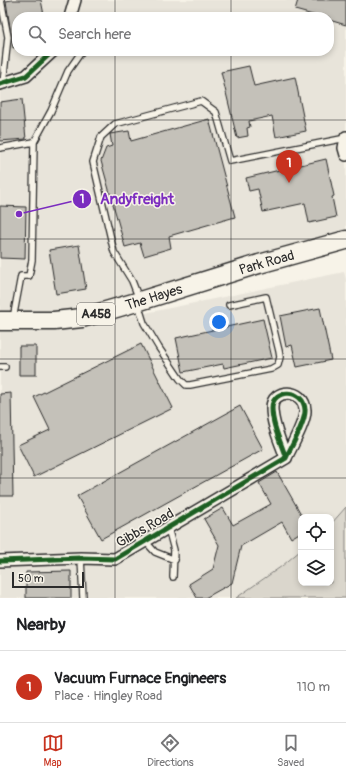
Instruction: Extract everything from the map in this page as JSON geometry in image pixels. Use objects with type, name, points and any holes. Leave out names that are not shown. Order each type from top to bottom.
[{"type":"highway","name":"Park Road","points":[[188,286],[259,264],[346,240]]},
{"type":"highway","name":"The Hayes","points":[[6,321],[69,320],[138,302],[188,286]]},
{"type":"street","points":[[71,12],[74,0]]},
{"type":"street","points":[[2,83],[26,76],[48,56]]},
{"type":"street","points":[[346,137],[344,148],[346,155]]},
{"type":"street","points":[[285,393],[295,394],[303,400],[305,410],[304,421],[286,458],[274,424],[272,407],[276,398],[285,393]]},
{"type":"street","name":"Gibbs Road","points":[[0,560],[81,558],[115,559],[286,458]]},
{"type":"lane","points":[[1,0],[8,37],[2,83]]},
{"type":"lane","points":[[6,321],[21,276],[29,276],[32,260],[34,142],[51,111],[68,71],[78,56]]},
{"type":"lane","points":[[229,305],[266,297],[279,351],[280,357],[278,364],[271,369],[190,385],[183,383],[144,324],[132,281],[114,252],[93,162],[101,137],[115,124],[201,101],[216,112],[230,161],[346,137]]},
{"type":"lane","points":[[0,148],[34,142]]},
{"type":"lane","points":[[168,528],[174,550],[175,560],[173,577]]},
{"type":"lane","points":[[145,541],[155,552],[175,560]]},
{"type":"lane","points":[[81,558],[84,598]]},
{"type":"shaded area","points":[[0,0],[346,0],[346,233],[75,311],[33,315],[0,314]]},
{"type":"shaded area","points":[[344,272],[346,280],[346,507],[334,521],[334,514],[298,514],[298,553],[282,566],[236,598],[0,598],[0,566],[4,565],[4,552],[0,552],[0,332],[63,330]]},
{"type":"shaded area","points":[[346,507],[346,598],[236,598],[282,566],[298,553],[298,586],[334,586],[334,521]]},
{"type":"building","points":[[41,0],[43,12],[12,12],[12,41],[6,1]]},
{"type":"building","points":[[298,0],[346,0],[346,25],[334,21],[334,12],[302,12],[295,10]]},
{"type":"building","points":[[249,66],[254,86],[295,77],[306,131],[276,137],[272,116],[249,121],[250,127],[247,128],[248,136],[237,138],[221,72]]},
{"type":"building","points":[[22,99],[26,139],[0,141],[0,102]]},
{"type":"building","points":[[209,119],[235,217],[169,236],[171,248],[144,256],[140,243],[125,247],[101,161],[106,148],[112,146],[110,134],[129,131],[131,141]]},
{"type":"building","points":[[326,159],[334,196],[332,197],[336,217],[309,223],[305,203],[263,212],[258,189],[249,191],[246,178]]},
{"type":"building","points":[[0,206],[26,207],[25,259],[0,258]]},
{"type":"building","points":[[79,245],[86,289],[56,294],[49,250]]},
{"type":"building","points":[[320,308],[331,360],[297,367],[292,345],[286,347],[280,316]]},
{"type":"building","points":[[263,319],[272,358],[224,368],[223,364],[183,372],[176,338]]},
{"type":"building","points":[[141,344],[173,408],[34,477],[18,445],[50,430],[34,397]]},
{"type":"building","points":[[19,346],[36,346],[36,375],[19,375]]},
{"type":"building","points":[[11,393],[13,496],[0,496],[0,394]]},
{"type":"building","points":[[240,406],[263,449],[101,539],[77,496]]},
{"type":"building","points":[[277,472],[301,514],[298,514],[298,534],[291,538],[282,522],[241,546],[232,583],[205,598],[197,598],[189,584],[213,569],[219,545],[204,519],[223,508],[233,525],[271,504],[259,483]]},
{"type":"building","points":[[71,571],[71,598],[26,598],[26,572]]},
{"type":"cycle path","points":[[0,84],[26,76],[48,56]]},
{"type":"cycle path","points":[[0,561],[81,558],[115,559],[286,458],[275,427],[272,408],[273,401],[277,397],[288,393],[294,394],[303,403],[305,415],[286,458]]},
{"type":"place","name":"Vacuum Furnace Engineers","points":[[289,183]]},
{"type":"place","name":"Andyfreight","points":[[19,214]]}]
